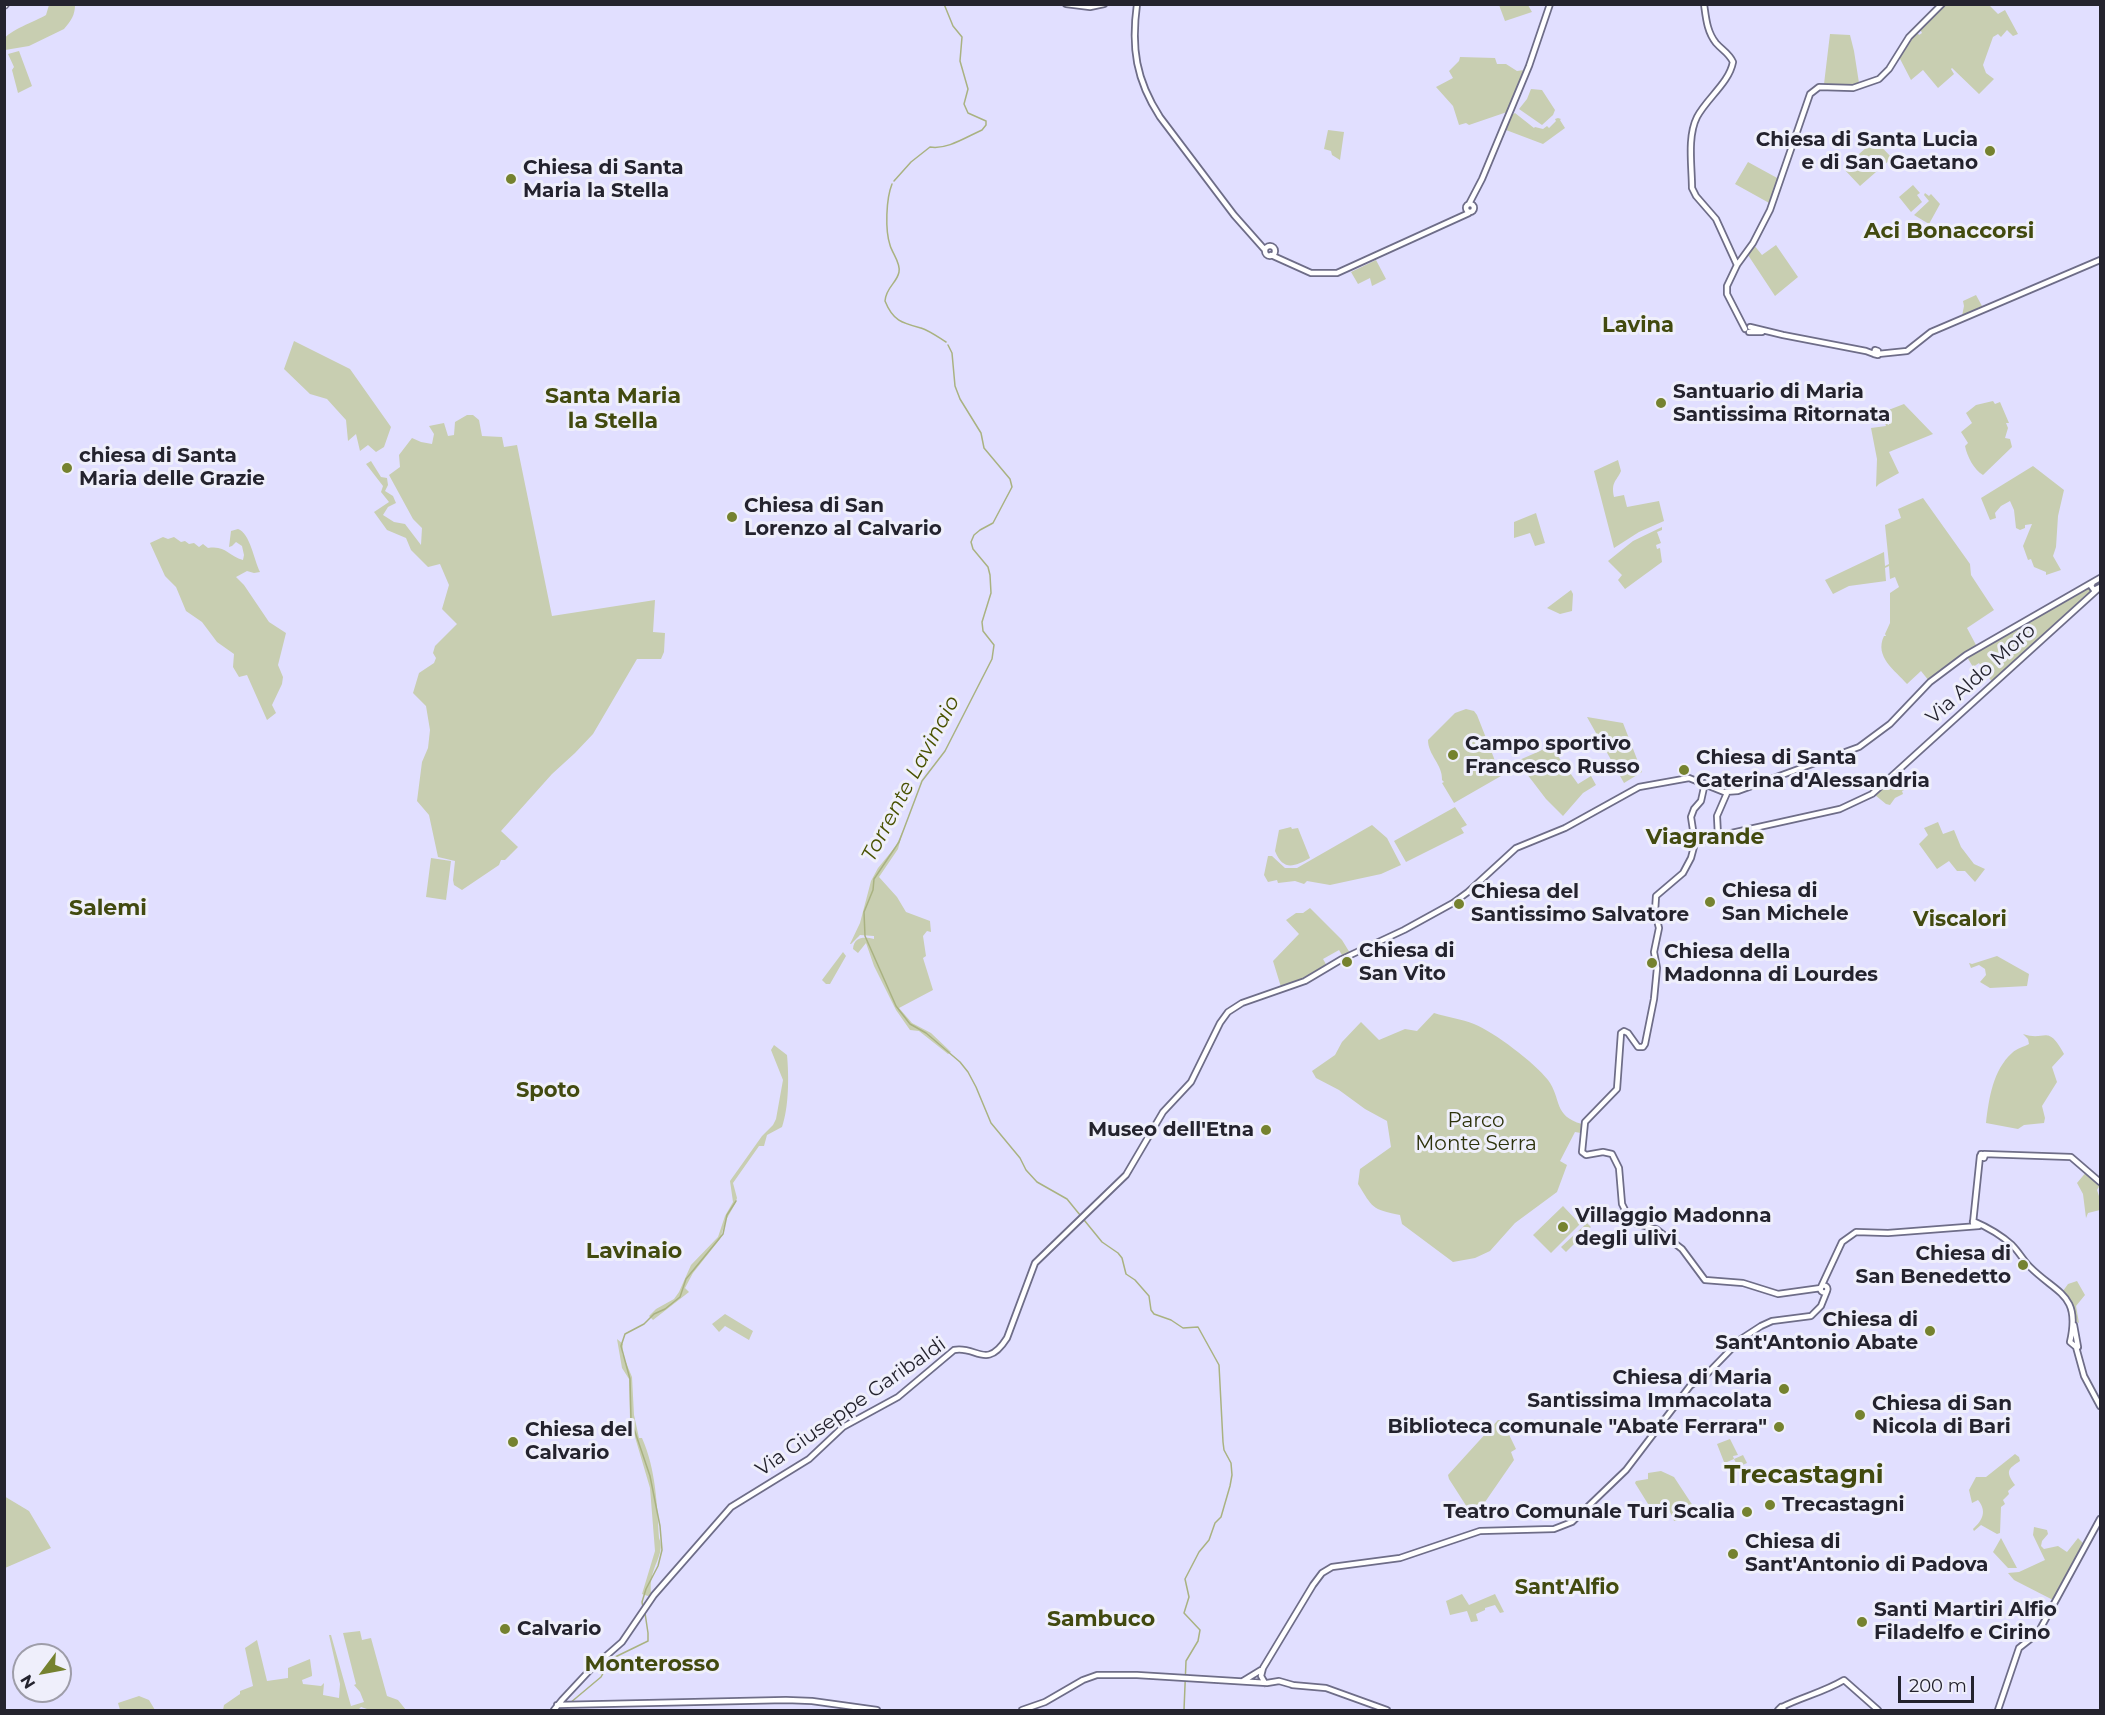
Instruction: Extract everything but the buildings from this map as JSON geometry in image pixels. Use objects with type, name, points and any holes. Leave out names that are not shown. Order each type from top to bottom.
[{"type":"main road","points":[[1066,4],[1092,7],[1104,4]]},
{"type":"main road","points":[[1135,4],[1135,56],[1140,77],[1150,100],[1160,117],[1234,215],[1267,248],[1275,249],[1285,262]]},
{"type":"main road","points":[[1267,248],[1267,254],[1311,273],[1337,273],[1456,217],[1469,208],[1529,66],[1550,4]]},
{"type":"main road","points":[[1704,4],[1706,23],[1711,35],[1717,44],[1730,55],[1733,62],[1727,78],[1700,112],[1694,124],[1692,188],[1716,219],[1737,265]]},
{"type":"main road","points":[[1942,4],[1909,37],[1885,74],[1873,82],[1853,88],[1831,86],[1816,88],[1808,97],[1770,210],[1753,243],[1728,282],[1726,291],[1742,320],[1749,328],[1866,351],[1887,353],[1907,351],[1931,332],[2100,260]]},
{"type":"main road","points":[[1271,255],[1274,254],[1275,249]]},
{"type":"main road","points":[[1718,836],[1717,816],[1727,793],[1749,788],[1859,747],[1890,724],[1930,682],[1966,655],[2078,591],[2095,587],[2100,578]]},
{"type":"main road","name":"Via Aldo Moro","points":[[1718,836],[1840,809],[1872,794],[2084,601],[2095,587]]},
{"type":"main road","name":"Via Giuseppe Garibaldi","points":[[562,1700],[621,1643],[647,1605],[693,1548],[735,1504],[809,1459],[843,1427],[898,1397],[954,1350],[959,1349],[983,1356],[1000,1346],[1007,1338],[1035,1263],[1113,1190],[1131,1169],[1163,1112],[1191,1082],[1220,1023],[1234,1008],[1247,1001],[1305,981],[1342,959],[1404,930],[1459,900],[1520,845],[1565,828],[1637,788],[1689,778],[1727,793]]},
{"type":"main road","points":[[1705,783],[1701,801],[1691,817],[1695,843],[1689,862],[1677,879],[1656,896],[1655,912],[1659,928],[1654,955],[1657,968],[1654,999],[1645,1044],[1642,1048],[1638,1047],[1628,1033],[1624,1031],[1621,1033],[1617,1089],[1586,1121],[1581,1150],[1583,1155],[1604,1152],[1612,1154],[1619,1168],[1622,1204],[1632,1221],[1656,1229],[1670,1240],[1685,1253],[1705,1280],[1743,1283],[1778,1294],[1822,1290]]},
{"type":"main road","points":[[1694,834],[1718,836]]},
{"type":"main road","points":[[1695,843],[1718,836]]},
{"type":"main road","points":[[1972,1225],[1979,1166],[1983,1157],[1992,1154],[2071,1157],[2100,1182]]},
{"type":"main road","points":[[1972,1225],[1992,1230]]},
{"type":"main road","points":[[1820,1308],[1827,1274],[1842,1242],[1856,1232],[1888,1233],[1972,1225],[1985,1227],[2012,1246],[2030,1268],[2064,1297],[2070,1306],[2084,1376],[2100,1406]]},
{"type":"main road","points":[[1820,1308],[1822,1290]]},
{"type":"main road","points":[[1257,1683],[1257,1678],[1313,1585],[1325,1571],[1336,1565],[1400,1558],[1480,1531],[1554,1529],[1567,1525],[1626,1470],[1690,1386],[1707,1374],[1741,1339],[1772,1321],[1806,1317],[1820,1308]]},
{"type":"main road","points":[[2073,1320],[2070,1342],[2075,1345],[2079,1355]]},
{"type":"main road","points":[[1998,1710],[2019,1648],[2038,1633],[2100,1519]]},
{"type":"main road","points":[[1242,1682],[1262,1671]]},
{"type":"main road","points":[[1262,1671],[1266,1683]]},
{"type":"main road","points":[[1022,1710],[1045,1702],[1083,1680],[1097,1676],[1188,1678],[1326,1688],[1387,1710]]},
{"type":"main road","points":[[1780,1710],[1790,1702],[1821,1693],[1844,1680],[1878,1710]]},
{"type":"main road","points":[[1266,1683],[1279,1681],[1293,1685]]},
{"type":"main road","points":[[554,1710],[562,1700],[568,1705]]},
{"type":"main road","points":[[557,1705],[800,1700],[877,1710]]},
{"type":"green space","points":[[49,5],[75,5],[72,18],[64,29],[29,46],[5,50],[6,37],[46,15]]},
{"type":"green space","points":[[1499,5],[1528,5],[1532,12],[1505,21]]},
{"type":"green space","points":[[1945,5],[1990,6],[1998,14],[2005,10],[2018,34],[2013,36],[2007,30],[2001,37],[1998,34],[1993,37],[1983,65],[1986,73],[1994,79],[1979,94],[1952,68],[1954,74],[1938,88],[1923,70],[1911,80],[1899,57],[1917,32],[1919,35],[1922,33],[1920,29]]},
{"type":"green space","points":[[1830,34],[1850,35],[1859,83],[1847,86],[1824,84]]},
{"type":"green space","points":[[19,51],[32,86],[18,93],[12,70],[14,67],[8,54]]},
{"type":"green space","points":[[1460,57],[1495,58],[1497,64],[1506,64],[1517,71],[1524,70],[1507,112],[1469,125],[1466,123],[1459,125],[1453,106],[1436,87],[1453,78],[1449,71]]},
{"type":"green space","points":[[1531,89],[1542,90],[1555,110],[1542,125],[1519,109]]},
{"type":"green space","points":[[1515,113],[1534,128],[1543,129],[1547,126],[1549,128],[1558,118],[1561,119],[1565,128],[1543,144],[1506,130]]},
{"type":"green space","points":[[1328,130],[1344,132],[1340,160],[1332,155],[1331,151],[1324,149]]},
{"type":"green space","points":[[1875,140],[1892,158],[1860,186],[1843,168]]},
{"type":"green space","points":[[1748,162],[1779,179],[1771,204],[1735,184]]},
{"type":"green space","points":[[1913,185],[1920,193],[1917,195],[1922,202],[1911,212],[1899,197]]},
{"type":"green space","points":[[1925,193],[1929,196],[1931,194],[1940,204],[1929,224],[1914,215],[1929,201]]},
{"type":"green space","points":[[1754,245],[1762,255],[1776,245],[1798,277],[1775,296],[1748,255]]},
{"type":"green space","points":[[1376,260],[1386,279],[1372,286],[1370,278],[1358,284],[1351,272]]},
{"type":"green space","points":[[1976,295],[1982,306],[1962,316],[1963,301]]},
{"type":"green space","points":[[294,341],[350,369],[391,427],[384,447],[376,452],[368,445],[360,451],[356,434],[348,441],[346,420],[327,399],[310,394],[284,369]]},
{"type":"green space","points":[[1993,401],[1995,404],[2000,402],[2009,423],[2006,423],[2008,428],[2005,438],[2010,439],[2012,447],[1983,475],[1969,458],[1965,446],[1968,443],[1961,432],[1972,423],[1966,413],[1976,405]]},
{"type":"green space","points":[[1904,404],[1933,434],[1889,452],[1899,473],[1876,487],[1877,459],[1871,428],[1886,426],[1885,423],[1889,425],[1889,416],[1887,411],[1877,411],[1875,406],[1878,410],[1891,409]]},
{"type":"green space","points":[[467,415],[473,415],[479,420],[482,436],[502,437],[504,447],[517,445],[552,616],[655,600],[653,632],[665,633],[664,652],[661,659],[637,659],[593,734],[552,774],[501,831],[518,847],[505,860],[501,860],[499,865],[462,890],[454,885],[455,861],[438,857],[429,815],[417,801],[422,762],[428,748],[430,730],[426,706],[413,693],[419,673],[434,663],[435,646],[457,624],[442,609],[449,585],[440,564],[428,567],[411,550],[406,538],[387,530],[374,512],[389,502],[381,492],[383,486],[366,464],[371,461],[381,477],[387,478],[388,485],[385,491],[393,496],[396,503],[388,507],[383,515],[394,522],[405,524],[421,545],[422,528],[413,519],[389,475],[400,467],[399,455],[412,438],[432,444],[434,434],[429,426],[444,423],[448,436],[454,435],[455,422]]},
{"type":"green space","points":[[1618,460],[1621,471],[1614,485],[1614,497],[1624,495],[1627,507],[1659,501],[1664,521],[1639,532],[1614,548],[1594,471]]},
{"type":"green space","points":[[2033,466],[2064,490],[2053,556],[2061,570],[2046,575],[2046,572],[2034,567],[2031,559],[2028,560],[2023,546],[2032,524],[2025,525],[2025,528],[2020,530],[2016,528],[2014,510],[2010,501],[1995,513],[1996,518],[1990,520],[1981,498]]},
{"type":"green space","points":[[1923,498],[1970,564],[1971,575],[1994,610],[1967,628],[1976,645],[1929,681],[1921,671],[1907,684],[1887,663],[1882,650],[1884,636],[1886,636],[1890,623],[1890,593],[1899,587],[1895,577],[1890,579],[1889,566],[1885,568],[1886,581],[1849,586],[1833,594],[1825,580],[1884,552],[1885,566],[1889,564],[1885,525],[1901,518],[1898,509]]},
{"type":"green space","points":[[1536,513],[1545,543],[1535,546],[1530,533],[1514,538],[1514,522]]},
{"type":"green space","points":[[1662,527],[1662,530],[1657,532],[1661,543],[1656,545],[1657,549],[1660,548],[1662,562],[1625,589],[1618,580],[1622,575],[1608,561],[1633,541]]},
{"type":"green space","points":[[238,529],[249,541],[260,572],[247,571],[236,577],[269,622],[286,633],[278,665],[283,677],[282,684],[272,705],[276,713],[267,720],[247,675],[239,677],[233,667],[234,654],[217,642],[202,622],[186,611],[176,587],[165,576],[150,543],[163,537],[168,539],[174,537],[181,542],[194,543],[199,547],[203,544],[208,548],[223,549],[243,560],[242,546],[236,542],[229,547],[231,531]]},
{"type":"green space","points":[[2088,587],[2091,589],[2090,593],[1992,682],[1979,663],[1973,667],[1967,657]]},
{"type":"green space","points":[[1571,590],[1573,594],[1572,611],[1560,614],[1547,608]]},
{"type":"green space","name":"Campo sportivo Francesco Russo","points":[[1466,709],[1474,711],[1477,715],[1501,776],[1454,803],[1442,783],[1444,782],[1442,775],[1430,750],[1428,740],[1455,713]]},
{"type":"green space","points":[[1587,717],[1623,723],[1642,772],[1624,783]]},
{"type":"green space","points":[[1550,745],[1578,784],[1591,776],[1596,785],[1583,793],[1563,816],[1546,799],[1517,761]]},
{"type":"green space","points":[[1897,775],[1908,788],[1902,791],[1903,794],[1895,798],[1890,805],[1886,804],[1875,795]]},
{"type":"green space","points":[[1455,807],[1467,825],[1461,828],[1464,833],[1406,862],[1394,841]]},
{"type":"green space","points":[[1938,822],[1943,834],[1954,830],[1961,847],[1974,864],[1985,869],[1975,882],[1965,871],[1957,871],[1949,861],[1937,869],[1919,844],[1928,835],[1924,828]]},
{"type":"green space","points":[[1372,825],[1387,838],[1401,865],[1381,874],[1330,885],[1307,881],[1304,884],[1295,881],[1278,883],[1277,880],[1268,882],[1264,875],[1268,856],[1272,856],[1285,868],[1297,868]]},
{"type":"green space","points":[[1291,827],[1292,829],[1298,828],[1310,858],[1294,865],[1282,862],[1275,851],[1279,830]]},
{"type":"green space","points":[[903,830],[898,849],[879,877],[897,897],[906,912],[930,921],[931,932],[927,931],[923,936],[926,956],[923,958],[933,990],[899,1008],[912,1023],[931,1033],[951,1052],[948,1054],[919,1031],[910,1030],[896,1010],[874,966],[866,943],[858,953],[853,949],[858,940],[874,939],[874,936],[860,935],[850,944],[860,923],[871,881],[878,868],[896,846]]},
{"type":"green space","points":[[431,858],[451,861],[446,900],[426,897]]},
{"type":"green space","points":[[1310,908],[1342,940],[1350,953],[1346,953],[1343,957],[1339,950],[1323,959],[1327,966],[1304,980],[1281,987],[1273,961],[1299,934],[1286,920]]},
{"type":"green space","points":[[843,952],[846,956],[830,984],[826,984],[822,980]]},
{"type":"green space","points":[[1997,956],[2029,974],[2027,986],[1990,988],[1980,982],[1986,975],[1985,969],[1979,965],[1971,968],[1969,963]]},
{"type":"green space","name":"Parco Monte Serra","points":[[1434,1013],[1474,1024],[1514,1049],[1548,1080],[1562,1112],[1573,1121],[1582,1124],[1581,1133],[1575,1132],[1560,1161],[1567,1165],[1557,1192],[1515,1223],[1490,1251],[1475,1258],[1453,1262],[1402,1224],[1400,1215],[1378,1209],[1370,1203],[1358,1184],[1360,1169],[1391,1147],[1387,1121],[1316,1078],[1312,1071],[1335,1055],[1342,1042],[1361,1022],[1379,1040],[1405,1029],[1417,1031]]},
{"type":"green space","points":[[2023,1034],[2050,1036],[2064,1054],[2052,1067],[2057,1082],[2042,1106],[2044,1123],[2024,1125],[2018,1129],[1986,1123],[1991,1094],[2000,1068],[2014,1051],[2029,1044]]},
{"type":"green space","points":[[774,1045],[787,1055],[788,1091],[782,1127],[767,1135],[764,1146],[759,1146],[733,1183],[737,1198],[735,1204],[726,1220],[720,1239],[693,1273],[685,1288],[689,1292],[653,1320],[649,1316],[656,1309],[674,1299],[691,1265],[718,1237],[725,1216],[733,1202],[730,1181],[776,1119],[783,1080],[771,1050]]},
{"type":"green space","points":[[2087,1171],[2100,1185],[2097,1190],[2100,1210],[2088,1213],[2086,1218],[2083,1194],[2077,1183]]},
{"type":"green space","points":[[1563,1206],[1580,1224],[1551,1253],[1533,1235]]},
{"type":"green space","points":[[1587,1223],[1591,1227],[1566,1252],[1561,1247]]},
{"type":"green space","points":[[2077,1281],[2085,1295],[2076,1306],[2079,1323],[2075,1321],[2071,1302],[2063,1291],[2068,1284]]},
{"type":"green space","points":[[725,1314],[753,1331],[749,1340],[725,1326],[719,1332],[712,1324]]},
{"type":"green space","points":[[617,1339],[623,1344],[622,1353],[632,1377],[634,1415],[639,1438],[642,1438],[647,1450],[655,1487],[661,1548],[651,1579],[651,1597],[642,1594],[655,1551],[650,1488],[630,1420],[629,1379],[622,1368]]},
{"type":"green space","points":[[1498,1420],[1502,1420],[1516,1449],[1511,1452],[1514,1460],[1474,1518],[1448,1475]]},
{"type":"green space","points":[[1730,1439],[1738,1455],[1733,1456],[1734,1459],[1727,1462],[1726,1467],[1717,1444]]},
{"type":"green space","points":[[2015,1454],[2020,1461],[2009,1471],[2015,1485],[2003,1500],[2005,1504],[2001,1507],[2000,1533],[1997,1534],[1981,1525],[1974,1531],[1983,1512],[1978,1500],[1972,1503],[1969,1490],[1976,1477],[1986,1477]]},
{"type":"green space","points":[[1743,1455],[1747,1463],[1738,1467],[1734,1459]]},
{"type":"green space","points":[[1661,1471],[1674,1477],[1699,1515],[1674,1521],[1666,1503],[1653,1512],[1635,1483],[1648,1479],[1648,1473]]},
{"type":"green space","points":[[4,1496],[29,1511],[51,1548],[5,1568]]},
{"type":"green space","points":[[2034,1527],[2047,1530],[2048,1534],[2041,1546],[2044,1549],[2058,1546],[2067,1552],[2078,1538],[2084,1544],[2053,1600],[2014,1580],[2008,1573],[2019,1572],[2045,1560],[2033,1535]]},
{"type":"green space","points":[[2001,1538],[2017,1568],[2008,1568],[1993,1552]]},
{"type":"green space","points":[[1462,1594],[1469,1605],[1495,1594],[1504,1612],[1500,1613],[1495,1605],[1485,1608],[1476,1614],[1478,1621],[1471,1622],[1467,1611],[1450,1615],[1446,1601]]},
{"type":"green space","points":[[360,1631],[362,1640],[371,1638],[387,1696],[398,1700],[406,1710],[370,1710],[361,1707],[358,1710],[223,1710],[224,1705],[240,1694],[240,1691],[253,1686],[245,1648],[257,1640],[267,1681],[288,1678],[288,1668],[310,1659],[312,1676],[302,1680],[303,1684],[321,1686],[324,1683],[323,1695],[339,1698],[340,1684],[329,1635],[331,1635],[351,1706],[364,1702],[354,1685],[356,1684],[343,1633]]},
{"type":"green space","points":[[139,1696],[149,1700],[155,1710],[120,1710],[118,1703]]},
{"type":"waterway","points":[[894,181],[911,162],[930,147],[943,147],[956,142],[982,130],[986,125],[986,121],[968,113],[964,104],[968,89],[960,61],[962,37],[953,26],[944,4]]},
{"type":"waterway","points":[[892,184],[887,206],[887,231],[899,269],[898,276],[887,292],[885,301],[891,313],[899,320],[928,331],[946,342]]},
{"type":"waterway","name":"Torrente Lavinaio","points":[[948,345],[952,353],[955,386],[960,399],[981,433],[984,448],[1010,479],[1012,487],[993,523],[974,535],[971,542],[973,549],[988,567],[990,575],[991,593],[982,622],[983,631],[994,645],[992,659],[945,751],[922,781],[899,842],[874,879],[873,890],[864,912],[865,936],[896,1006],[910,1024],[926,1033],[960,1062],[968,1072],[991,1123],[1020,1158],[1026,1170],[1037,1182],[1067,1199],[1102,1242],[1118,1253],[1122,1258],[1126,1274],[1135,1280],[1149,1296],[1151,1310],[1154,1314],[1171,1320],[1183,1328],[1198,1327],[1219,1365],[1223,1442],[1224,1450],[1231,1463],[1232,1475],[1221,1517],[1215,1523],[1209,1540],[1199,1552],[1185,1579],[1189,1597],[1184,1613],[1200,1630],[1198,1641],[1186,1661],[1184,1710]]},
{"type":"waterway","points":[[643,1607],[642,1602],[646,1589],[658,1566],[662,1550],[660,1526],[650,1476],[631,1420],[630,1379],[621,1346],[625,1334],[644,1324],[654,1314],[665,1309],[680,1297],[686,1279],[723,1234],[727,1215],[736,1201]]},
{"type":"waterway","points":[[570,1703],[601,1677],[611,1659],[648,1641],[645,1613]]},
{"type":"place","name":"Chiesa di Santa Lucia e di San Gaetano","points":[[1990,151]]},
{"type":"place","name":"Chiesa di Santa Maria la Stella","points":[[511,179]]},
{"type":"place","name":"Santuario di Maria Santissima Ritornata","points":[[1661,403]]},
{"type":"place","name":"chiesa di Santa Maria delle Grazie","points":[[67,468]]},
{"type":"place","name":"Chiesa di San Lorenzo al Calvario","points":[[732,517]]},
{"type":"place","name":"Campo sportivo Francesco Russo","points":[[1453,755]]},
{"type":"place","name":"Chiesa di Santa Caterina d'Alessandria","points":[[1684,770]]},
{"type":"place","name":"Chiesa di San Michele","points":[[1710,902]]},
{"type":"place","name":"Chiesa del Santissimo Salvatore","points":[[1459,904]]},
{"type":"place","name":"Chiesa di San Vito","points":[[1347,962]]},
{"type":"place","name":"Chiesa della Madonna di Lourdes","points":[[1652,963]]},
{"type":"place","name":"Museo dell'Etna","points":[[1266,1130]]},
{"type":"place","name":"Villaggio Madonna degli ulivi","points":[[1563,1227]]},
{"type":"place","name":"Chiesa di San Benedetto","points":[[2023,1265]]},
{"type":"place","name":"Chiesa di Sant'Antonio Abate","points":[[1930,1331]]},
{"type":"place","name":"Chiesa di Maria Santissima Immacolata","points":[[1784,1389]]},
{"type":"place","name":"Chiesa di San Nicola di Bari","points":[[1860,1415]]},
{"type":"place","name":"Biblioteca comunale \"Abate Ferrara\"","points":[[1779,1427]]},
{"type":"place","name":"Chiesa del Calvario","points":[[513,1442]]},
{"type":"place","name":"Trecastagni","points":[[1770,1505]]},
{"type":"place","name":"Teatro Comunale Turi Scalia","points":[[1747,1512]]},
{"type":"place","name":"Chiesa di Sant'Antonio di Padova","points":[[1733,1554]]},
{"type":"place","name":"Santi Martiri Alfio Filadelfo e Cirino","points":[[1862,1622]]},
{"type":"place","name":"Calvario","points":[[505,1629]]},
{"type":"district","name":"Aci Bonaccorsi","points":[[1949,232]]},
{"type":"district","name":"Lavina","points":[[1638,326]]},
{"type":"district","name":"Santa Maria la Stella","points":[[613,410]]},
{"type":"district","name":"Viagrande","points":[[1705,838]]},
{"type":"district","name":"Salemi","points":[[108,909]]},
{"type":"district","name":"Viscalori","points":[[1960,920]]},
{"type":"district","name":"Spoto","points":[[548,1091]]},
{"type":"district","name":"Lavinaio","points":[[634,1252]]},
{"type":"district","name":"Trecastagni","points":[[1804,1475]]},
{"type":"district","name":"Sant'Alfio","points":[[1567,1588]]},
{"type":"district","name":"Sambuco","points":[[1101,1620]]},
{"type":"district","name":"Monterosso","points":[[652,1665]]}]
